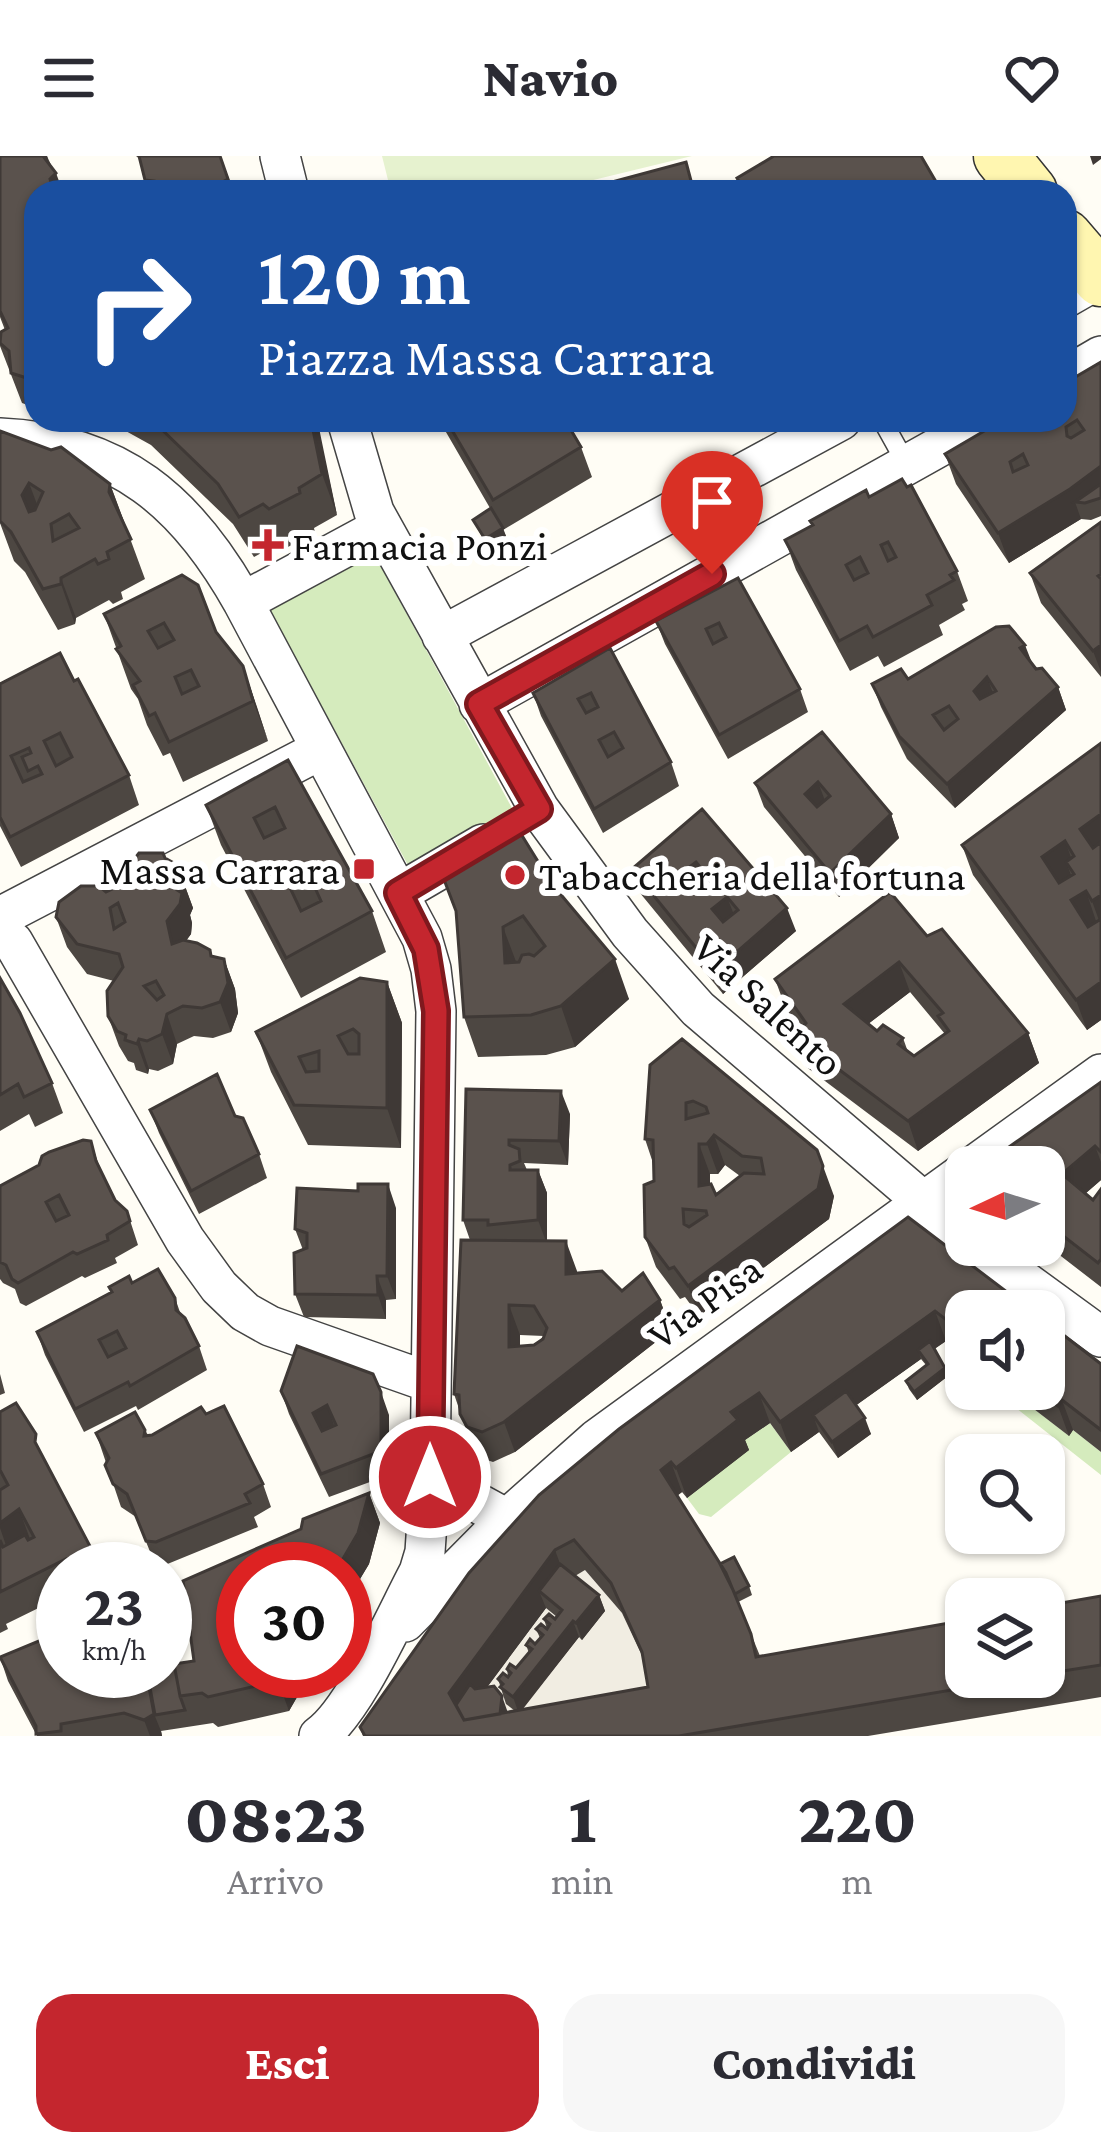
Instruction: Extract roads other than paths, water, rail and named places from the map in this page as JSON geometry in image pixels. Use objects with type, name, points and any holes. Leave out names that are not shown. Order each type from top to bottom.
[{"type":"street","points":[[1001,156],[1020,180]]},
{"type":"street","points":[[1077,251],[1100,278]]},
{"type":"street","points":[[243,602],[382,527],[368,500],[350,432]]},
{"type":"street","points":[[442,636],[820,432]]},
{"type":"street","points":[[479,704],[967,432]]},
{"type":"street","points":[[0,438],[52,443],[84,452],[149,485],[203,539],[243,602],[426,949],[436,1011],[425,1552],[376,1652],[326,1733]]},
{"type":"street","name":"Via Salento","points":[[382,527],[539,809],[630,933],[689,1000],[945,1222]]},
{"type":"street","points":[[0,917],[320,750]]},
{"type":"street","points":[[398,893],[539,809]]},
{"type":"street","points":[[0,932],[13,942],[185,1240],[219,1287],[245,1312],[270,1326],[429,1382]]},
{"type":"street","name":"Via Pisa","points":[[1001,1146],[1101,1074]]},
{"type":"street","name":"Via Pisa","points":[[376,1652],[507,1519],[597,1439],[945,1186]]},
{"type":"street","points":[[1004,1266],[1101,1337]]},
{"type":"street","points":[[430,1477],[507,1519]]},
{"type":"lane","points":[[889,432],[908,465]]},
{"type":"place","name":"Farmacia Ponzi","points":[[268,545]]},
{"type":"place","name":"Massa Carrara","points":[[364,869]]},
{"type":"place","name":"Tabaccheria della fortuna","points":[[515,875]]}]
